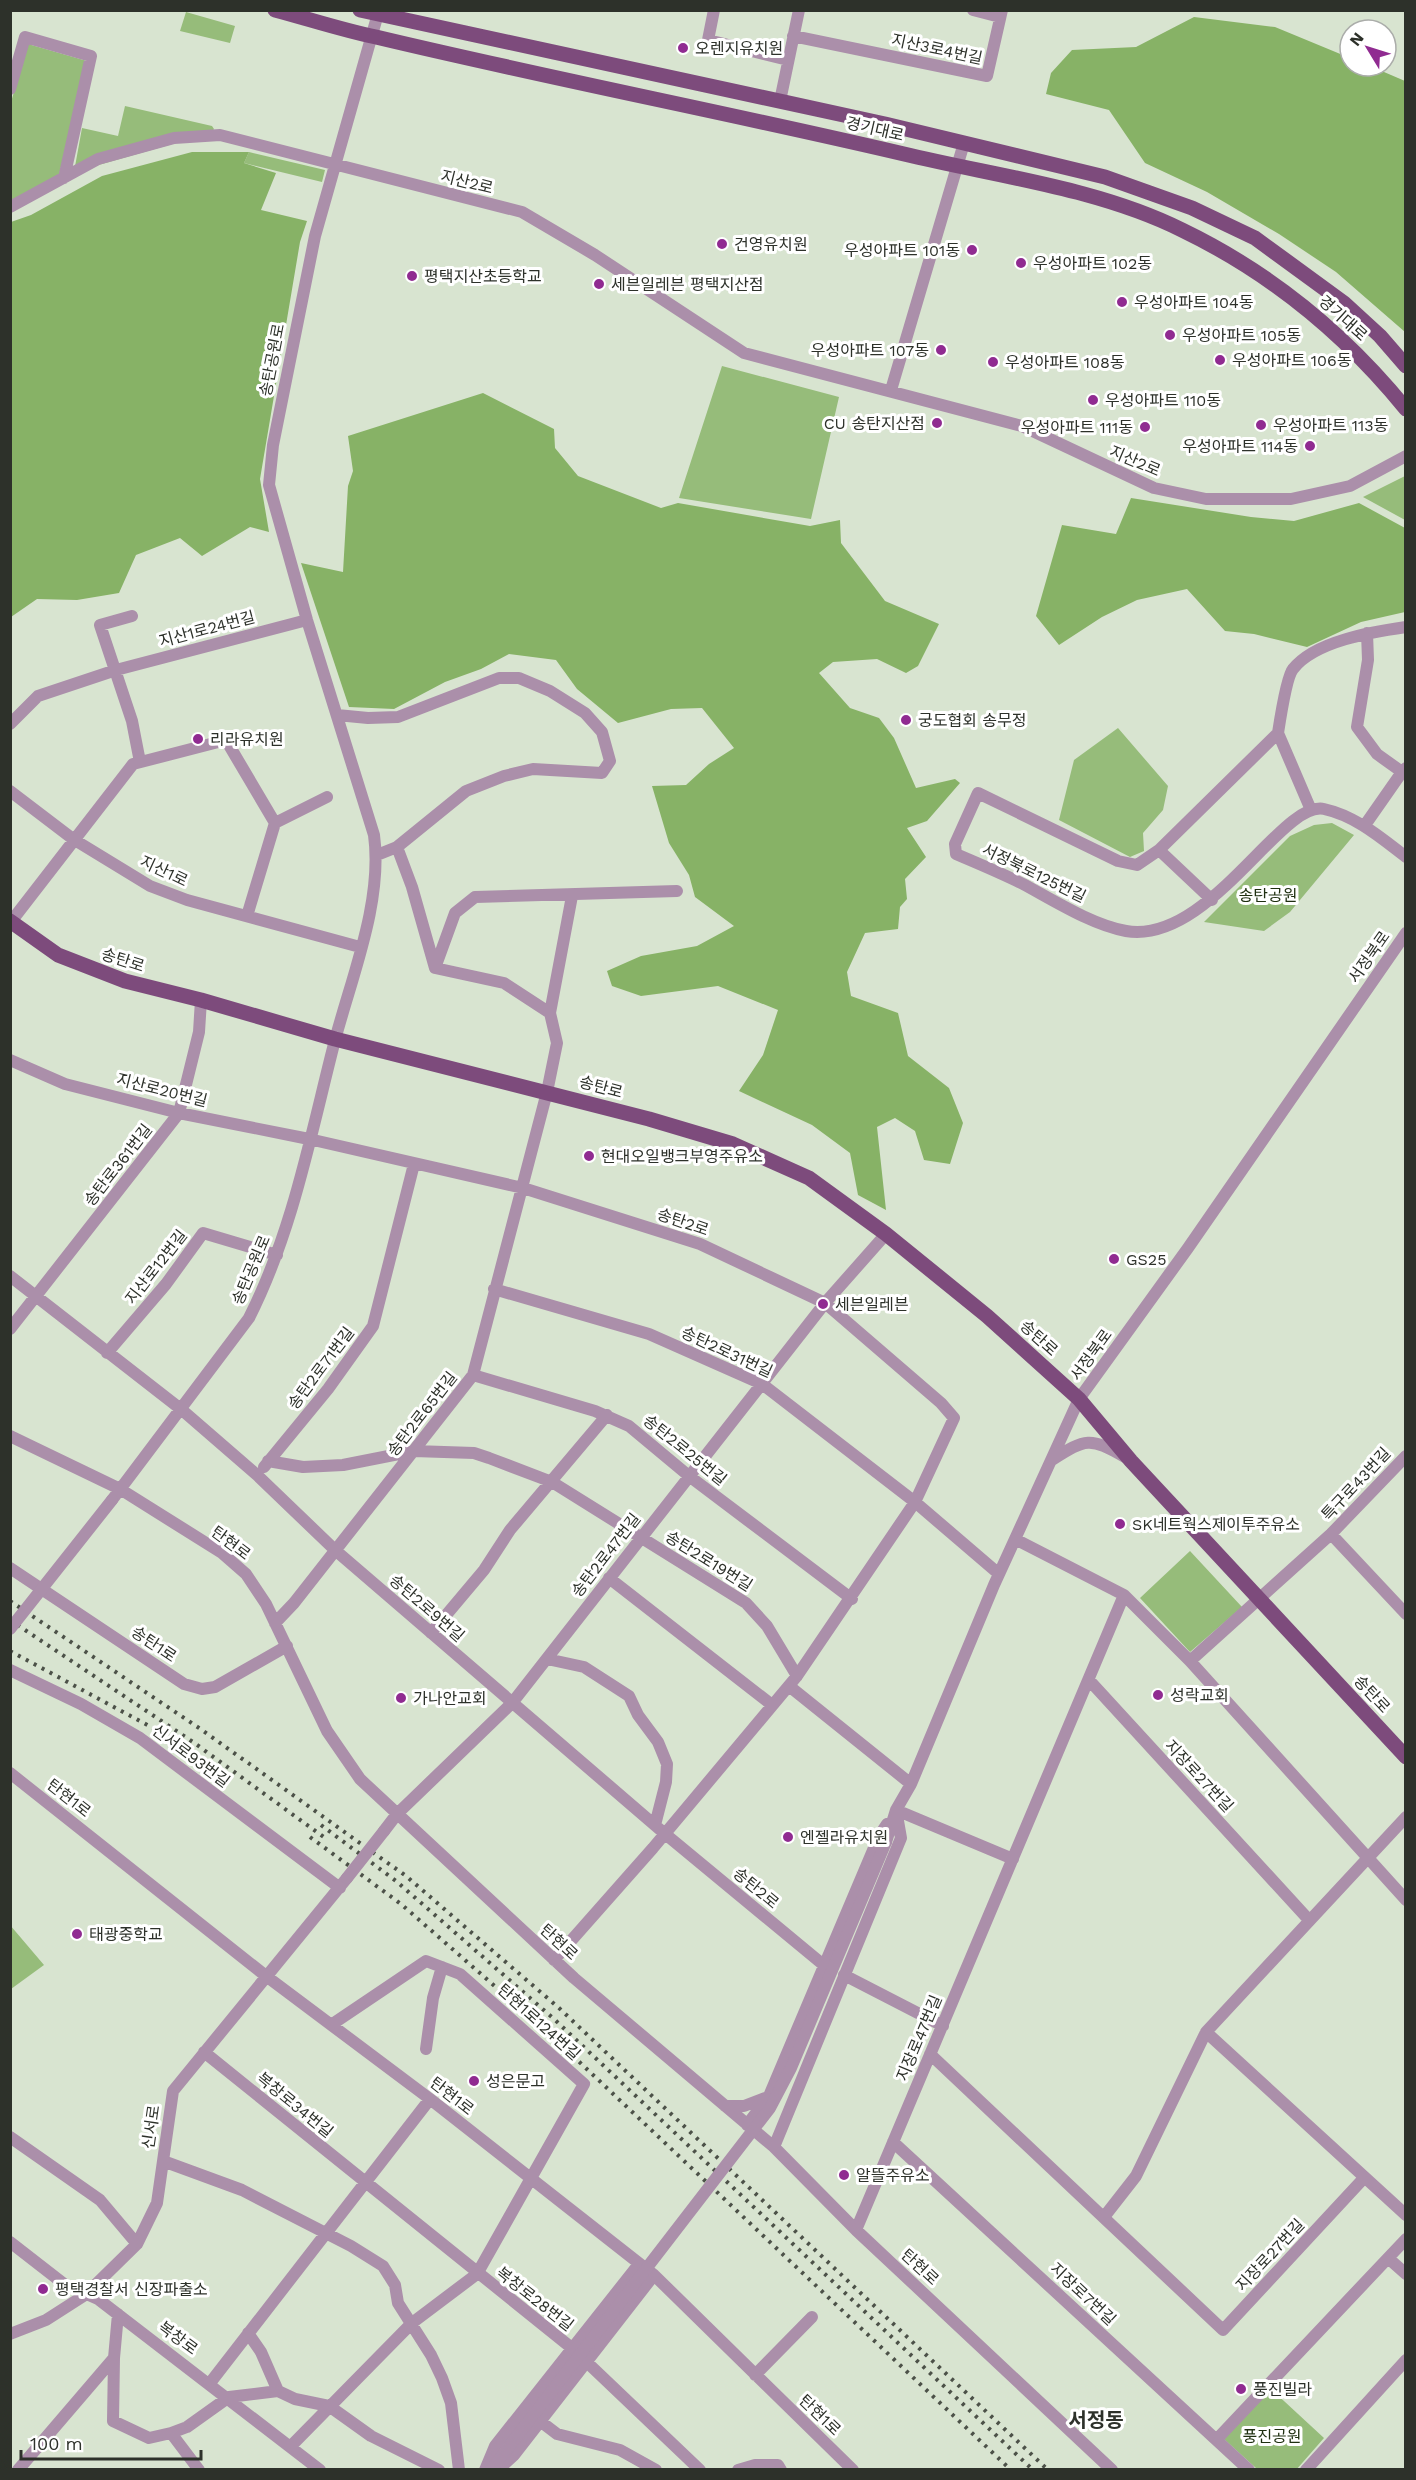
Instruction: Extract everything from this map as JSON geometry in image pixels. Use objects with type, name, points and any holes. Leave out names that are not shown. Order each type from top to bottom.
[{"type":"main road","name":"경기대로","points":[[275,10],[372,37],[1088,196],[1180,229],[1227,254],[1287,293],[1348,346],[1381,379],[1406,409]]},
{"type":"main road","name":"경기대로","points":[[360,10],[780,101],[1105,177],[1192,208],[1255,238],[1344,303],[1380,336],[1406,366]]},
{"type":"main road","name":"송탄로","points":[[11,922],[58,955],[125,981],[201,1000],[335,1039],[547,1092],[733,1144],[809,1178],[886,1234],[987,1316],[1079,1399],[1131,1461],[1406,1757]]},
{"type":"street","points":[[714,10],[708,40],[788,60]]},
{"type":"street","points":[[780,101],[799,10]]},
{"type":"street","name":"지산3로4번길","points":[[793,36],[987,76],[1001,14],[973,10]]},
{"type":"street","name":"송탄공원로","points":[[10,1629],[182,1410],[249,1318],[277,1255],[371,905],[377,855],[367,806],[307,620],[269,485],[273,445],[297,318],[333,166],[378,13]]},
{"type":"street","points":[[10,89],[25,37],[91,56],[64,178]]},
{"type":"street","name":"지산2로","points":[[10,207],[98,159],[174,138],[220,135],[333,166],[522,212],[595,255],[744,353],[1022,426],[1154,488],[1206,499],[1291,499],[1350,486],[1406,456]]},
{"type":"street","points":[[891,390],[964,143]]},
{"type":"street","points":[[132,616],[100,625],[132,721],[136,763]]},
{"type":"street","name":"지산1로24번길","points":[[10,724],[38,696],[116,670],[307,620]]},
{"type":"street","points":[[1406,627],[1367,633],[1319,649],[1292,670],[1278,733],[1311,810],[1323,808],[1365,825],[1406,857]]},
{"type":"street","points":[[1365,825],[1404,770],[1377,754],[1357,727],[1368,660],[1367,633]]},
{"type":"street","points":[[337,715],[368,718],[398,717],[499,678],[519,678],[585,712],[602,732],[610,760],[602,773],[533,770],[504,776],[466,791],[397,847],[377,855]]},
{"type":"street","name":"서정북로125번길","points":[[1278,733],[1159,850],[1137,865],[1118,861],[978,793],[955,844],[957,854],[1013,879],[1082,915],[1127,932],[1166,928],[1212,900],[1283,829],[1311,810]]},
{"type":"street","points":[[11,922],[136,763],[225,740],[275,823]]},
{"type":"street","name":"지산1로","points":[[10,791],[74,839],[150,886],[187,900],[360,947]]},
{"type":"street","points":[[247,916],[275,823],[327,797]]},
{"type":"street","points":[[397,847],[435,968]]},
{"type":"street","points":[[1159,850],[1212,900]]},
{"type":"street","points":[[435,968],[455,913],[475,897],[572,896],[677,891]]},
{"type":"street","points":[[523,1188],[557,1042],[550,1013],[572,896]]},
{"type":"street","name":"서정북로","points":[[491,2469],[770,2108],[791,2068],[886,1842],[896,1810],[911,1784],[999,1574],[1079,1399],[1188,1248],[1406,933]]},
{"type":"street","points":[[435,968],[504,983],[550,1013]]},
{"type":"street","name":"송탄로361번길","points":[[10,1329],[179,1113],[199,1032],[201,1000]]},
{"type":"street","name":"지산로20번길","points":[[10,1059],[65,1084],[179,1113],[309,1139]]},
{"type":"street","name":"송탄2로","points":[[309,1139],[523,1188],[700,1244],[825,1303],[941,1403],[954,1418],[915,1502],[852,1599],[797,1676],[660,1829],[554,1960]]},
{"type":"street","name":"송탄2로71번길","points":[[257,1475],[328,1389],[373,1326],[414,1164]]},
{"type":"street","name":"송탄2로65번길","points":[[275,1623],[473,1375],[494,1289],[523,1188]]},
{"type":"street","name":"지산로12번길","points":[[107,1353],[166,1284],[203,1233],[277,1255]]},
{"type":"street","points":[[825,1303],[886,1234]]},
{"type":"street","points":[[10,1276],[182,1410]]},
{"type":"street","name":"송탄2로31번길","points":[[494,1289],[649,1334],[762,1384],[915,1502]]},
{"type":"street","name":"송탄2로47번길","points":[[397,1814],[512,1703],[825,1303]]},
{"type":"street","name":"송탄2로25번길","points":[[473,1375],[607,1415],[629,1426],[689,1476],[852,1599]]},
{"type":"street","name":"송탄2로9번길","points":[[182,1410],[257,1475],[335,1550],[660,1829]]},
{"type":"street","points":[[431,1633],[484,1570],[510,1530],[607,1415]]},
{"type":"street","name":"탄현로","points":[[10,1436],[222,1553],[246,1574],[287,1646],[327,1731],[360,1779],[554,1960],[774,2147],[856,2230],[1112,2469]]},
{"type":"street","points":[[1051,1460],[1076,1444],[1099,1442],[1131,1461]]},
{"type":"street","name":"송탄2로19번길","points":[[268,1461],[303,1467],[343,1465],[414,1451],[474,1453],[552,1482],[746,1603],[767,1626],[797,1676]]},
{"type":"street","name":"특구로43번길","points":[[1406,1456],[1331,1534],[1406,1614]]},
{"type":"street","points":[[915,1502],[999,1574]]},
{"type":"street","points":[[1190,1661],[1331,1534]]},
{"type":"street","points":[[1015,1539],[1124,1595],[1190,1661],[1406,1900]]},
{"type":"street","name":"송탄1로","points":[[10,1568],[184,1684],[202,1689],[215,1687],[287,1646]]},
{"type":"street","points":[[609,1578],[772,1705]]},
{"type":"street","name":"지장로47번길","points":[[856,2230],[1124,1595]]},
{"type":"street","points":[[547,1659],[584,1667],[629,1696],[638,1715],[658,1742],[667,1764],[660,1829]]},
{"type":"street","name":"신서로93번길","points":[[10,1670],[81,1704],[140,1738],[344,1883]]},
{"type":"street","name":"지장로27번길","points":[[1089,1680],[1310,1920]]},
{"type":"street","points":[[789,1686],[911,1784]]},
{"type":"street","name":"탄현1로","points":[[10,1773],[266,1976],[430,2099],[654,2275],[853,2469]]},
{"type":"street","points":[[896,1810],[1013,1859]]},
{"type":"street","points":[[747,2125],[769,2096],[826,1967],[879,1836],[896,1810]]},
{"type":"street","points":[[774,2147],[901,1838],[896,1810]]},
{"type":"street","name":"신서로","points":[[10,2334],[46,2320],[85,2295],[137,2244],[157,2203],[173,2091],[344,1883],[397,1814]]},
{"type":"street","points":[[1104,2217],[1136,2176],[1206,2032],[1406,1817]]},
{"type":"street","name":"송탄2로","points":[[660,1829],[826,1967]]},
{"type":"street","points":[[331,2025],[426,1961],[442,1967],[433,1998],[426,2049]]},
{"type":"street","name":"탄현1로124번길","points":[[442,1967],[460,1974],[584,2084],[530,2177]]},
{"type":"street","points":[[844,1975],[942,2026]]},
{"type":"street","points":[[1206,2032],[1406,2215]]},
{"type":"street","name":"복창로34번길","points":[[204,2052],[477,2274]]},
{"type":"street","name":"지장로27번길","points":[[930,2054],[1223,2330],[1364,2178]]},
{"type":"street","points":[[725,2106],[744,2106],[769,2096]]},
{"type":"street","points":[[210,2383],[430,2099]]},
{"type":"street","points":[[10,2137],[100,2200],[137,2244]]},
{"type":"street","name":"지장로7번길","points":[[893,2142],[1249,2469]]},
{"type":"street","points":[[163,2161],[242,2190],[368,2255],[383,2266],[395,2284],[398,2303],[431,2355],[451,2403],[459,2469]]},
{"type":"street","name":"복창로28번길","points":[[291,2446],[412,2323],[477,2274],[530,2177]]},
{"type":"street","points":[[1217,2439],[1406,2239]]},
{"type":"street","name":"복창로","points":[[10,2242],[64,2284],[98,2299],[229,2397],[320,2469]]},
{"type":"street","points":[[1388,2258],[1406,2274]]},
{"type":"street","points":[[485,2469],[495,2446],[639,2264]]},
{"type":"street","name":"복창로28번길","points":[[477,2274],[573,2349],[700,2469]]},
{"type":"street","points":[[498,2469],[514,2455],[654,2275]]},
{"type":"street","points":[[118,2314],[114,2358],[113,2421],[149,2438],[187,2427],[229,2397],[278,2391],[295,2399],[329,2406],[342,2418],[371,2436],[439,2469]]},
{"type":"street","points":[[755,2375],[812,2318]]},
{"type":"street","points":[[248,2333],[261,2352],[278,2391]]},
{"type":"street","points":[[18,2469],[114,2358]]},
{"type":"street","points":[[1306,2469],[1406,2360]]},
{"type":"street","points":[[540,2421],[557,2434],[620,2450],[656,2469]]},
{"type":"street","points":[[171,2433],[199,2469]]},
{"type":"street","points":[[836,2469],[840,2457]]},
{"type":"street","points":[[738,2469],[755,2465],[778,2464],[781,2469]]},
{"type":"green space","points":[[186,12],[235,26],[230,43],[180,31]]},
{"type":"green space","points":[[1194,17],[1275,27],[1338,53],[1338,78],[1398,78],[1405,81],[1405,332],[1336,272],[1279,234],[1207,192],[1145,163],[1109,110],[1046,94],[1051,73],[1072,50],[1136,47]]},
{"type":"green space","points":[[28,44],[87,61],[58,179],[11,201],[11,102]]},
{"type":"green space","points":[[125,106],[212,126],[214,129],[211,133],[74,172],[82,128],[118,136]]},
{"type":"green space","points":[[192,152],[249,152],[244,163],[276,173],[261,210],[307,221],[300,242],[260,479],[269,532],[250,527],[202,556],[180,538],[136,555],[119,593],[77,600],[37,599],[11,617],[11,222],[31,215],[102,176]]},
{"type":"green space","points":[[249,152],[325,170],[322,182],[244,163]]},
{"type":"green space","points":[[722,366],[839,397],[811,519],[679,498]]},
{"type":"green space","points":[[483,393],[554,429],[555,448],[578,476],[661,508],[678,503],[810,526],[840,520],[841,543],[885,601],[939,624],[918,666],[906,673],[877,659],[833,662],[819,673],[850,708],[879,718],[894,738],[916,788],[955,779],[960,783],[927,821],[907,828],[926,857],[905,879],[907,899],[900,907],[898,929],[865,933],[847,972],[851,996],[898,1013],[908,1056],[949,1088],[963,1123],[950,1164],[924,1160],[915,1131],[895,1118],[877,1127],[886,1210],[858,1195],[850,1153],[812,1125],[739,1091],[763,1055],[778,1010],[718,986],[641,996],[612,986],[607,971],[641,956],[697,946],[734,926],[695,897],[689,875],[669,843],[652,786],[686,785],[709,764],[734,748],[702,708],[671,709],[618,723],[577,689],[556,660],[509,654],[481,669],[445,682],[394,709],[349,707],[301,563],[343,572],[348,486],[353,471],[348,436]]},
{"type":"green space","points":[[1405,476],[1405,520],[1363,497]]},
{"type":"green space","points":[[1131,498],[1251,517],[1294,521],[1359,503],[1405,528],[1405,612],[1361,622],[1307,647],[1254,634],[1225,631],[1187,589],[1137,600],[1102,617],[1059,645],[1036,616],[1062,525],[1116,534]]},
{"type":"green space","points":[[1118,728],[1168,786],[1163,810],[1143,833],[1144,851],[1130,857],[1059,820],[1074,760]]},
{"type":"green space","name":"송탄공원","points":[[1332,823],[1354,835],[1290,912],[1264,931],[1204,922],[1290,836],[1314,825]]},
{"type":"green space","points":[[1190,1551],[1242,1607],[1190,1652],[1140,1598]]},
{"type":"green space","points":[[10,1925],[44,1965],[11,1989],[10,1989]]},
{"type":"green space","name":"풍진공원","points":[[1271,2389],[1324,2438],[1296,2470],[1257,2469],[1224,2439]]},
{"type":"railway","points":[[10,1601],[202,1730],[406,1876],[559,2008],[1048,2470]]},
{"type":"railway","points":[[10,1620],[193,1742],[325,1838]]},
{"type":"railway","points":[[10,1651],[190,1748]]},
{"type":"railway","points":[[321,1825],[396,1881],[554,2019],[1033,2470]]},
{"type":"railway","points":[[310,1837],[401,1904],[554,2038],[1011,2470]]},
{"type":"place","name":"오렌지유치원","points":[[683,48]]},
{"type":"place","name":"건영유치원","points":[[722,244]]},
{"type":"place","name":"우성아파트 101동","points":[[972,250]]},
{"type":"place","name":"우성아파트 102동","points":[[1021,263]]},
{"type":"place","name":"평택지산초등학교","points":[[412,276]]},
{"type":"place","name":"세븐일레븐 평택지산점","points":[[599,284]]},
{"type":"place","name":"우성아파트 104동","points":[[1122,302]]},
{"type":"place","name":"우성아파트 105동","points":[[1170,335]]},
{"type":"place","name":"우성아파트 107동","points":[[941,350]]},
{"type":"place","name":"우성아파트 106동","points":[[1220,360]]},
{"type":"place","name":"우성아파트 108동","points":[[993,362]]},
{"type":"place","name":"우성아파트 110동","points":[[1093,400]]},
{"type":"place","name":"CU 송탄지산점","points":[[937,423]]},
{"type":"place","name":"우성아파트 113동","points":[[1261,425]]},
{"type":"place","name":"우성아파트 111동","points":[[1145,427]]},
{"type":"place","name":"우성아파트 114동","points":[[1310,446]]},
{"type":"place","name":"궁도협회 송무정","points":[[906,720]]},
{"type":"place","name":"리라유치원","points":[[198,739]]},
{"type":"place","name":"현대오일뱅크부영주유소","points":[[589,1156]]},
{"type":"place","name":"GS25","points":[[1114,1259]]},
{"type":"place","name":"세븐일레븐","points":[[823,1304]]},
{"type":"place","name":"SK네트웍스제이투주유소","points":[[1120,1524]]},
{"type":"place","name":"성락교회","points":[[1158,1695]]},
{"type":"place","name":"가나안교회","points":[[401,1698]]},
{"type":"place","name":"엔젤라유치원","points":[[788,1837]]},
{"type":"place","name":"태광중학교","points":[[77,1934]]},
{"type":"place","name":"성은문고","points":[[474,2081]]},
{"type":"place","name":"알뜰주유소","points":[[844,2175]]},
{"type":"place","name":"평택경찰서 신장파출소","points":[[43,2289]]},
{"type":"place","name":"풍진빌라","points":[[1241,2389]]},
{"type":"district","name":"서정동","points":[[1096,2420]]}]
